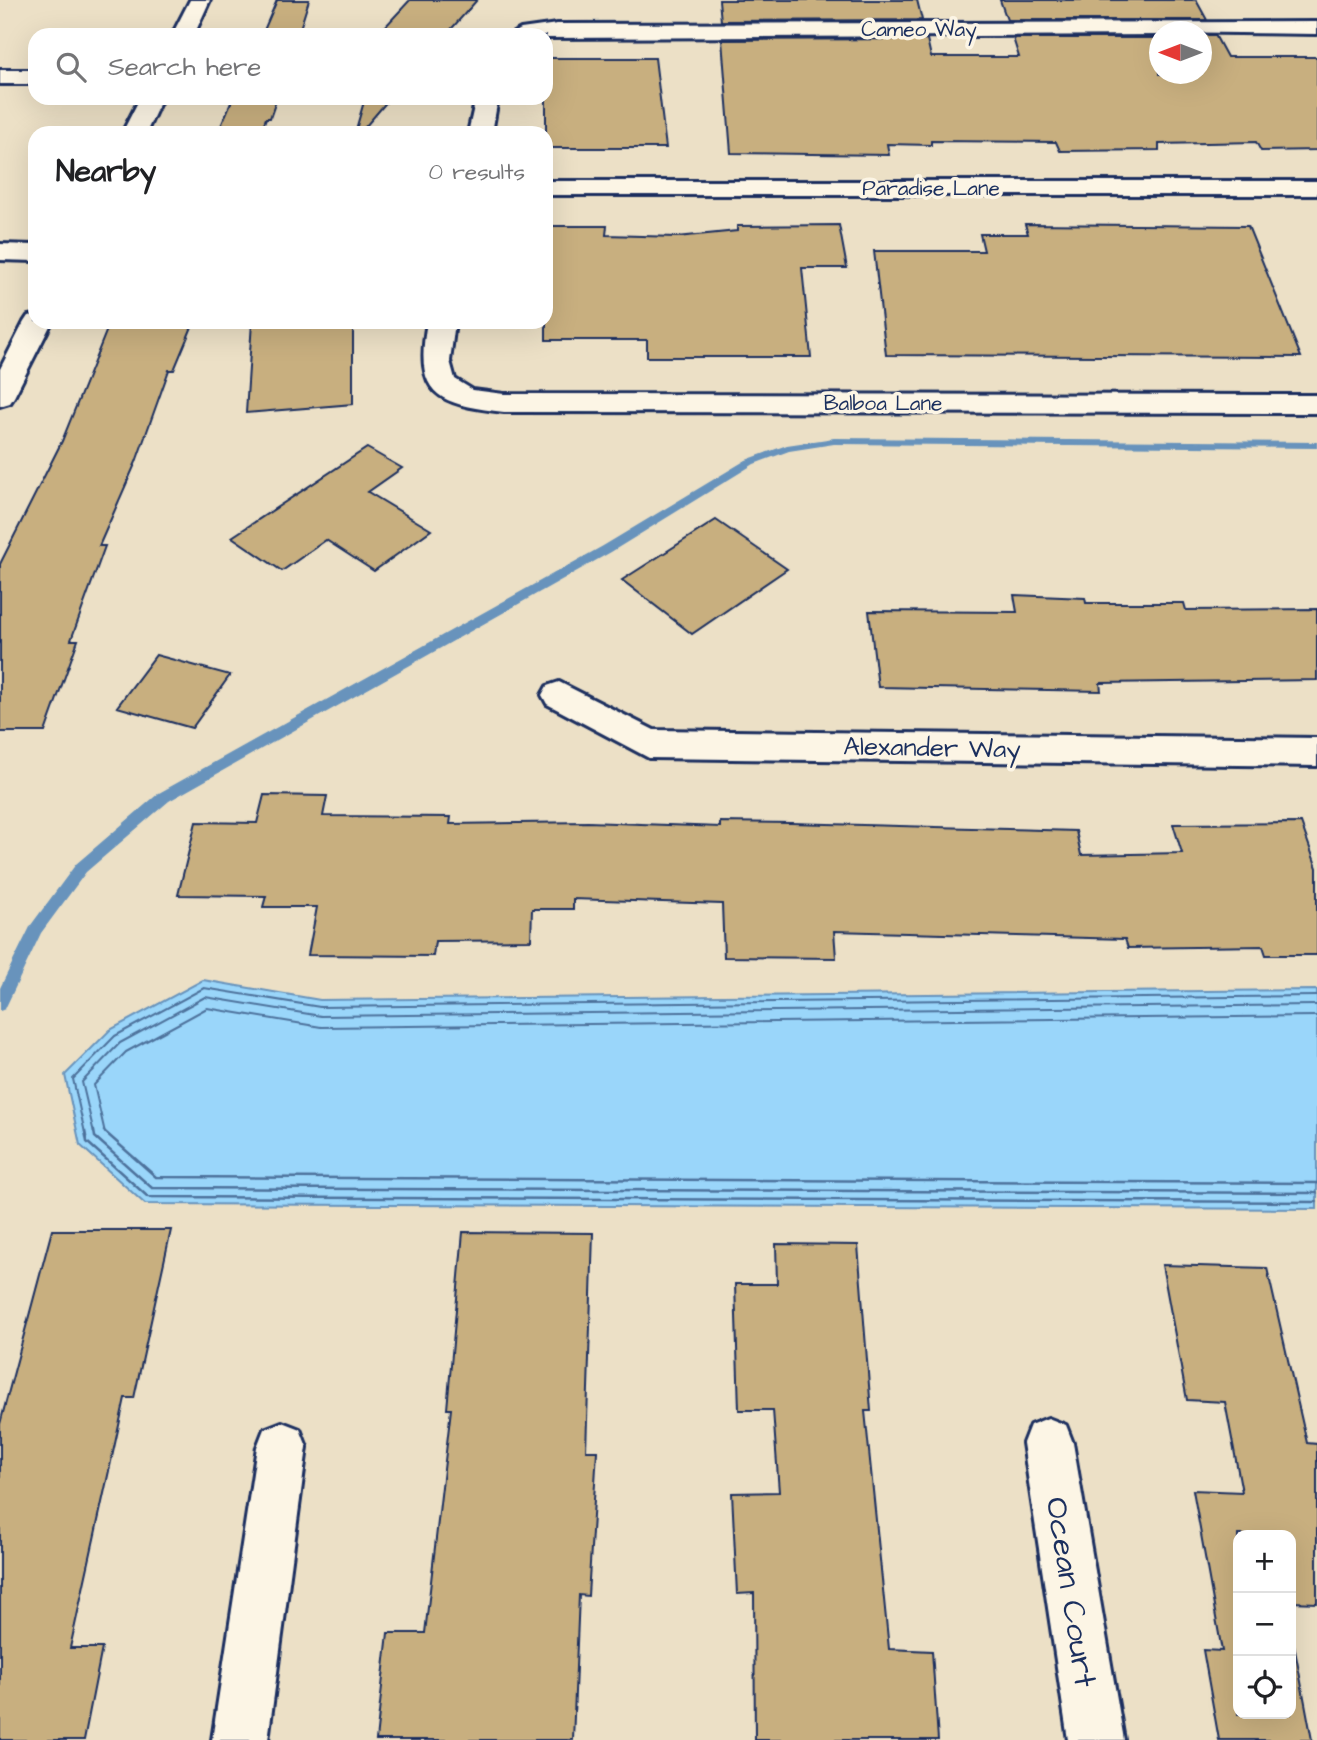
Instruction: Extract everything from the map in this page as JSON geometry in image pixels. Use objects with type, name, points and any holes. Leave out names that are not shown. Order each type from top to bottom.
[{"type":"street","points":[[186,28],[200,0]]},
{"type":"street","name":"Cameo Way","points":[[553,31],[1317,28]]},
{"type":"street","points":[[0,77],[28,77]]},
{"type":"street","points":[[138,126],[148,105]]},
{"type":"street","points":[[481,126],[486,105]]},
{"type":"street","name":"Paradise Lane","points":[[553,188],[1317,188]]},
{"type":"street","points":[[0,252],[28,253]]},
{"type":"street","points":[[0,397],[34,329]]},
{"type":"street","name":"Balboa Lane","points":[[440,329],[434,357],[437,377],[451,392],[476,401],[1317,404]]},
{"type":"street","name":"Alexander Way","points":[[559,695],[649,744],[1317,752]]},
{"type":"street","name":"Ocean Court","points":[[1048,1443],[1096,1740]]},
{"type":"street","points":[[240,1740],[282,1447]]},
{"type":"water","points":[[203,980],[320,1000],[1317,990],[1317,1209],[145,1204],[80,1145],[65,1075],[110,1030]]},
{"type":"building","points":[[277,0],[309,0],[300,28],[265,28]]},
{"type":"building","points":[[410,0],[477,0],[452,28],[384,28]]},
{"type":"building","points":[[719,0],[917,0],[922,20],[721,21]]},
{"type":"building","points":[[1000,0],[1196,0],[1207,20],[1007,20]]},
{"type":"building","points":[[1212,35],[1215,35],[1227,57],[1317,57],[1317,150],[1261,151],[1256,142],[1159,144],[1159,150],[1060,151],[1056,142],[931,141],[931,145],[887,144],[889,155],[731,153],[722,40],[927,39],[931,57],[1019,57],[1013,38],[1149,38],[1149,84],[1212,84]]},
{"type":"building","points":[[553,58],[655,58],[666,148],[553,148],[553,126],[546,126],[546,105],[553,105]]},
{"type":"building","points":[[230,105],[275,105],[270,118],[266,118],[263,126],[221,126]]},
{"type":"building","points":[[363,105],[384,105],[366,126],[357,126]]},
{"type":"building","points":[[1025,224],[1248,226],[1301,357],[886,355],[874,251],[984,251],[980,234],[1028,234]]},
{"type":"building","points":[[839,225],[847,268],[802,268],[811,357],[647,357],[647,340],[546,340],[546,329],[553,329],[553,226],[607,226],[606,235],[677,237],[737,231],[737,226]]},
{"type":"building","points":[[107,329],[191,329],[174,370],[169,370],[136,462],[99,546],[105,546],[71,640],[78,640],[45,732],[0,732],[0,564],[62,441]]},
{"type":"building","points":[[252,329],[353,329],[353,404],[246,413]]},
{"type":"building","points":[[367,448],[402,468],[368,492],[431,530],[374,571],[326,540],[282,571],[232,537]]},
{"type":"building","points":[[716,520],[787,569],[692,634],[622,580]]},
{"type":"building","points":[[1014,595],[1085,598],[1086,603],[1184,603],[1186,610],[1317,609],[1317,680],[1100,683],[1101,691],[878,687],[869,611],[1017,612]]},
{"type":"building","points":[[156,655],[230,675],[192,728],[117,707]]},
{"type":"building","points":[[264,795],[327,796],[323,816],[451,817],[450,824],[588,822],[720,827],[720,822],[1076,831],[1081,855],[1182,853],[1173,824],[1301,823],[1317,868],[1317,955],[1266,955],[1263,946],[1128,948],[1125,939],[834,931],[836,958],[724,957],[722,904],[573,899],[573,909],[532,909],[531,940],[435,941],[433,956],[308,955],[317,907],[263,907],[266,896],[178,895],[196,822],[257,823]]},
{"type":"building","points":[[52,1230],[171,1230],[134,1398],[125,1398],[70,1648],[102,1648],[84,1740],[0,1740],[0,1424]]},
{"type":"building","points":[[463,1232],[593,1233],[586,1451],[597,1451],[588,1596],[579,1595],[573,1740],[376,1740],[388,1633],[425,1633],[451,1409],[447,1409]]},
{"type":"building","points":[[776,1244],[858,1245],[871,1411],[865,1411],[889,1649],[932,1651],[938,1740],[755,1740],[754,1593],[737,1594],[732,1493],[779,1492],[773,1410],[739,1410],[735,1284],[777,1284]]},
{"type":"building","points":[[1162,1265],[1267,1268],[1307,1443],[1317,1444],[1317,1603],[1296,1602],[1296,1530],[1233,1530],[1233,1719],[1296,1719],[1296,1655],[1312,1740],[1219,1740],[1203,1650],[1222,1651],[1193,1490],[1242,1492],[1225,1402],[1187,1400]]},
{"type":"waterway","points":[[0,1004],[36,929],[81,868],[164,797],[607,549],[750,462],[787,448],[834,441],[1317,445]]}]
